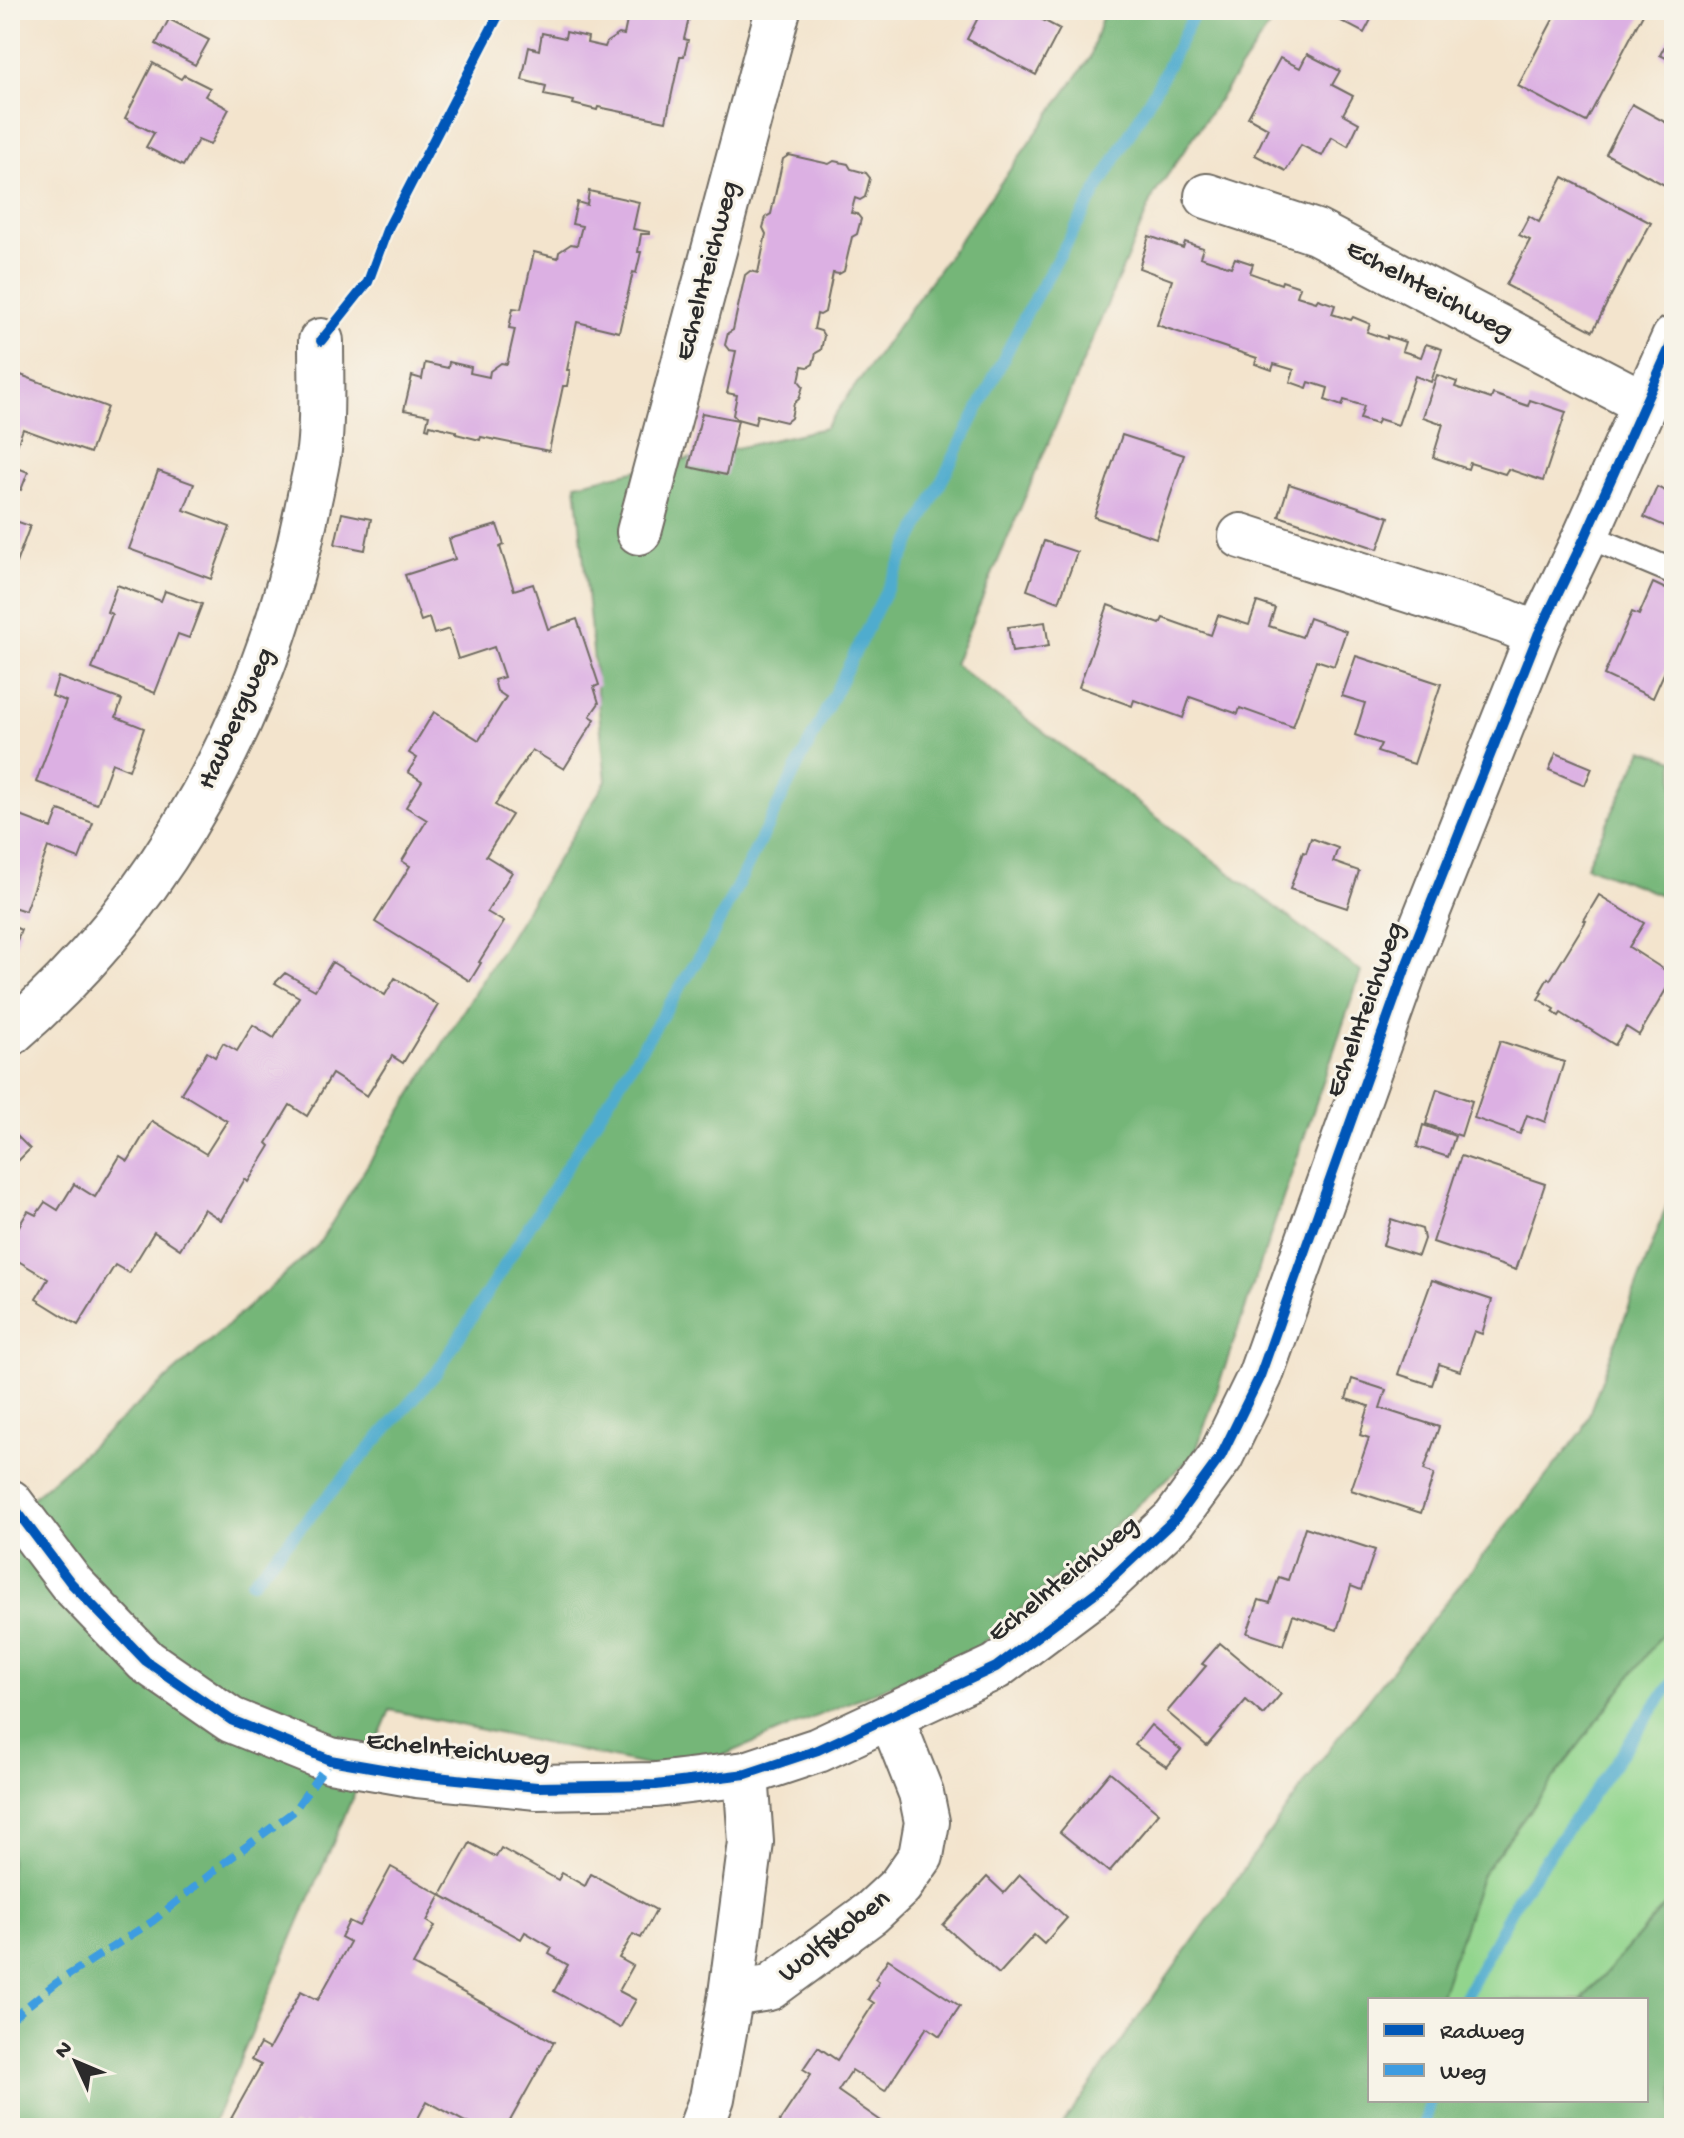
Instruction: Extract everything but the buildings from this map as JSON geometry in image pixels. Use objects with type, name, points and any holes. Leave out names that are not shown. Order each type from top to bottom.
[{"type":"street","name":"Echelnteichweg","points":[[639,532],[778,10]]},
{"type":"street","name":"Echelnteichweg","points":[[1207,196],[1316,232],[1644,403]]},
{"type":"street","name":"Echelnteichweg","points":[[10,1502],[71,1583],[146,1661],[231,1720],[330,1760],[417,1775],[537,1787],[656,1785],[746,1774],[818,1750],[996,1667],[1099,1590],[1175,1519],[1221,1456],[1260,1376],[1408,961],[1538,635],[1674,338]]},
{"type":"street","name":"Haubergweg","points":[[10,1034],[81,967],[130,907],[187,824],[227,750],[273,639],[296,563],[319,449],[321,341]]},
{"type":"street","points":[[1241,536],[1505,621],[1538,635]]},
{"type":"street","name":"Wolfskoben","points":[[731,1994],[769,1988],[871,1913],[900,1886],[921,1856],[927,1822],[921,1793],[891,1717]]},
{"type":"street","name":"Wolfskoben","points":[[701,2128],[712,2098],[731,1994],[751,1842],[746,1774]]},
{"type":"lane","points":[[1586,535],[1674,572]]},
{"type":"green space","points":[[1104,10],[1280,10],[1154,195],[954,664],[1361,972],[1195,1454],[976,1649],[682,1773],[390,1710],[211,2128],[10,2128],[10,1518],[318,1245],[606,781],[576,484],[825,428],[1090,58]]},
{"type":"green space","points":[[1643,750],[1674,760],[1674,900],[1586,866]]},
{"type":"green space","points":[[1674,1186],[1674,1618],[1482,1874],[1440,1998],[1368,1998],[1368,2102],[1648,2102],[1648,1998],[1584,1998],[1674,1895],[1674,2128],[1060,2128],[1332,1745],[1583,1430]]},
{"type":"green space","points":[[1674,1618],[1674,1895],[1584,1998],[1440,1998],[1482,1874]]},
{"type":"waterway","points":[[252,1582],[437,1372],[710,940],[1028,310],[1159,83],[1196,10]]},
{"type":"waterway","points":[[1464,1998],[1517,1899],[1674,1680]]},
{"type":"waterway","points":[[1423,2128],[1430,2102]]},
{"type":"marked path","points":[[10,2020],[56,1983],[153,1921],[293,1812],[330,1760]]},
{"type":"cycle path","points":[[321,341],[368,282],[387,230],[501,10]]},
{"type":"cycle path","points":[[10,1502],[71,1583],[146,1661],[231,1720],[330,1760],[417,1775],[537,1787],[656,1785],[746,1774],[818,1750],[996,1667],[1099,1590],[1175,1519],[1221,1456],[1260,1376],[1408,961],[1538,635],[1674,338]]}]
